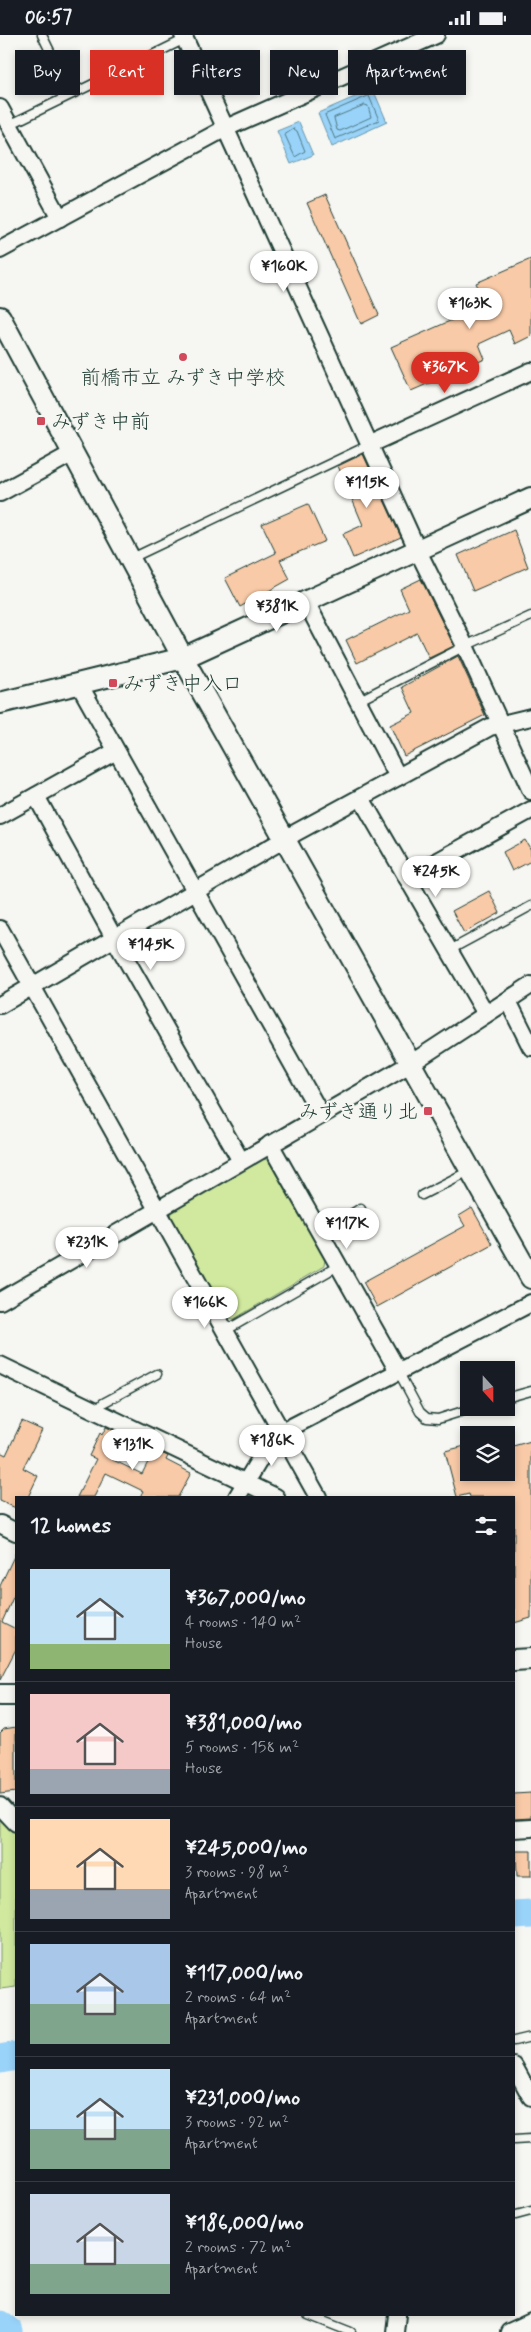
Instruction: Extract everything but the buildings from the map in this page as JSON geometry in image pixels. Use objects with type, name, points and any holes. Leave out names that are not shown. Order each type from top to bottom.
[{"type":"street","points":[[0,250],[226,128],[436,35]]},
{"type":"street","points":[[184,37],[371,444],[417,549],[465,646],[531,791]]},
{"type":"street","points":[[0,108],[60,218]]},
{"type":"street","points":[[0,317],[183,658],[531,1278]]},
{"type":"street","points":[[371,444],[531,371]]},
{"type":"street","points":[[0,493],[73,453]]},
{"type":"street","points":[[0,703],[183,658],[305,600],[531,498]]},
{"type":"street","points":[[305,600],[398,777]]},
{"type":"street","points":[[79,684],[321,1115]]},
{"type":"street","points":[[0,1005],[284,839],[361,797],[500,723],[531,717]]},
{"type":"street","points":[[0,816],[116,751]]},
{"type":"street","points":[[36,796],[114,938],[241,1161]]},
{"type":"street","points":[[361,797],[486,1014]]},
{"type":"street","points":[[407,879],[531,809]]},
{"type":"street","points":[[0,929],[317,1496]]},
{"type":"street","points":[[0,1301],[410,1064],[531,985]]},
{"type":"street","points":[[508,1001],[531,1047]]},
{"type":"street","points":[[270,1144],[398,1371]]},
{"type":"street","points":[[237,1496],[272,1439],[281,1432],[531,1303]]},
{"type":"street","points":[[0,1365],[274,1496]]},
{"type":"street","points":[[0,1525],[15,1532]]},
{"type":"street","points":[[515,1660],[531,1659]]},
{"type":"street","points":[[0,1695],[15,1695]]},
{"type":"street","points":[[0,1806],[15,1822]]},
{"type":"street","points":[[515,1829],[531,1828]]},
{"type":"street","points":[[515,2068],[531,2097]]},
{"type":"street","points":[[395,2332],[397,2316]]},
{"type":"street","points":[[509,2332],[531,2322]]},
{"type":"lane","points":[[42,35],[49,50]]},
{"type":"lane","points":[[80,89],[184,37]]},
{"type":"lane","points":[[9,125],[69,95]]},
{"type":"lane","points":[[130,559],[371,444]]},
{"type":"lane","points":[[358,701],[465,646],[531,617]]},
{"type":"lane","points":[[448,951],[531,906]]},
{"type":"lane","points":[[422,1195],[470,1170]]},
{"type":"lane","points":[[320,1233],[362,1208]]},
{"type":"lane","points":[[225,1331],[338,1266]]},
{"type":"lane","points":[[398,1371],[420,1412],[427,1418],[438,1419],[460,1412]]},
{"type":"lane","points":[[97,1412],[103,1403],[157,1374]]},
{"type":"lane","points":[[515,1395],[531,1391]]},
{"type":"lane","points":[[515,2041],[531,2037]]},
{"type":"lane","points":[[515,2140],[531,2139]]},
{"type":"lane","points":[[516,2215],[531,2211]]},
{"type":"lane","points":[[311,2316],[351,2332]]},
{"type":"green space","points":[[262,1159],[268,1160],[325,1259],[324,1266],[234,1319],[225,1317],[171,1218],[172,1211]]},
{"type":"green space","points":[[0,1816],[15,1832],[15,1987],[0,1989]]},
{"type":"water","points":[[359,95],[376,95],[387,122],[332,147],[318,113]]},
{"type":"water","points":[[299,122],[313,155],[291,164],[277,131]]},
{"type":"waterway","points":[[515,1915],[531,1914]]},
{"type":"waterway","points":[[0,2059],[15,2056]]},
{"type":"waterway","points":[[0,2325],[9,2332]]},
{"type":"place","name":"前橋市立 みずき中学校","points":[[183,357]]},
{"type":"place","name":"みずき中前","points":[[41,421]]},
{"type":"place","name":"みずき中入口","points":[[113,683]]},
{"type":"place","name":"みずき通り北","points":[[428,1111]]}]
